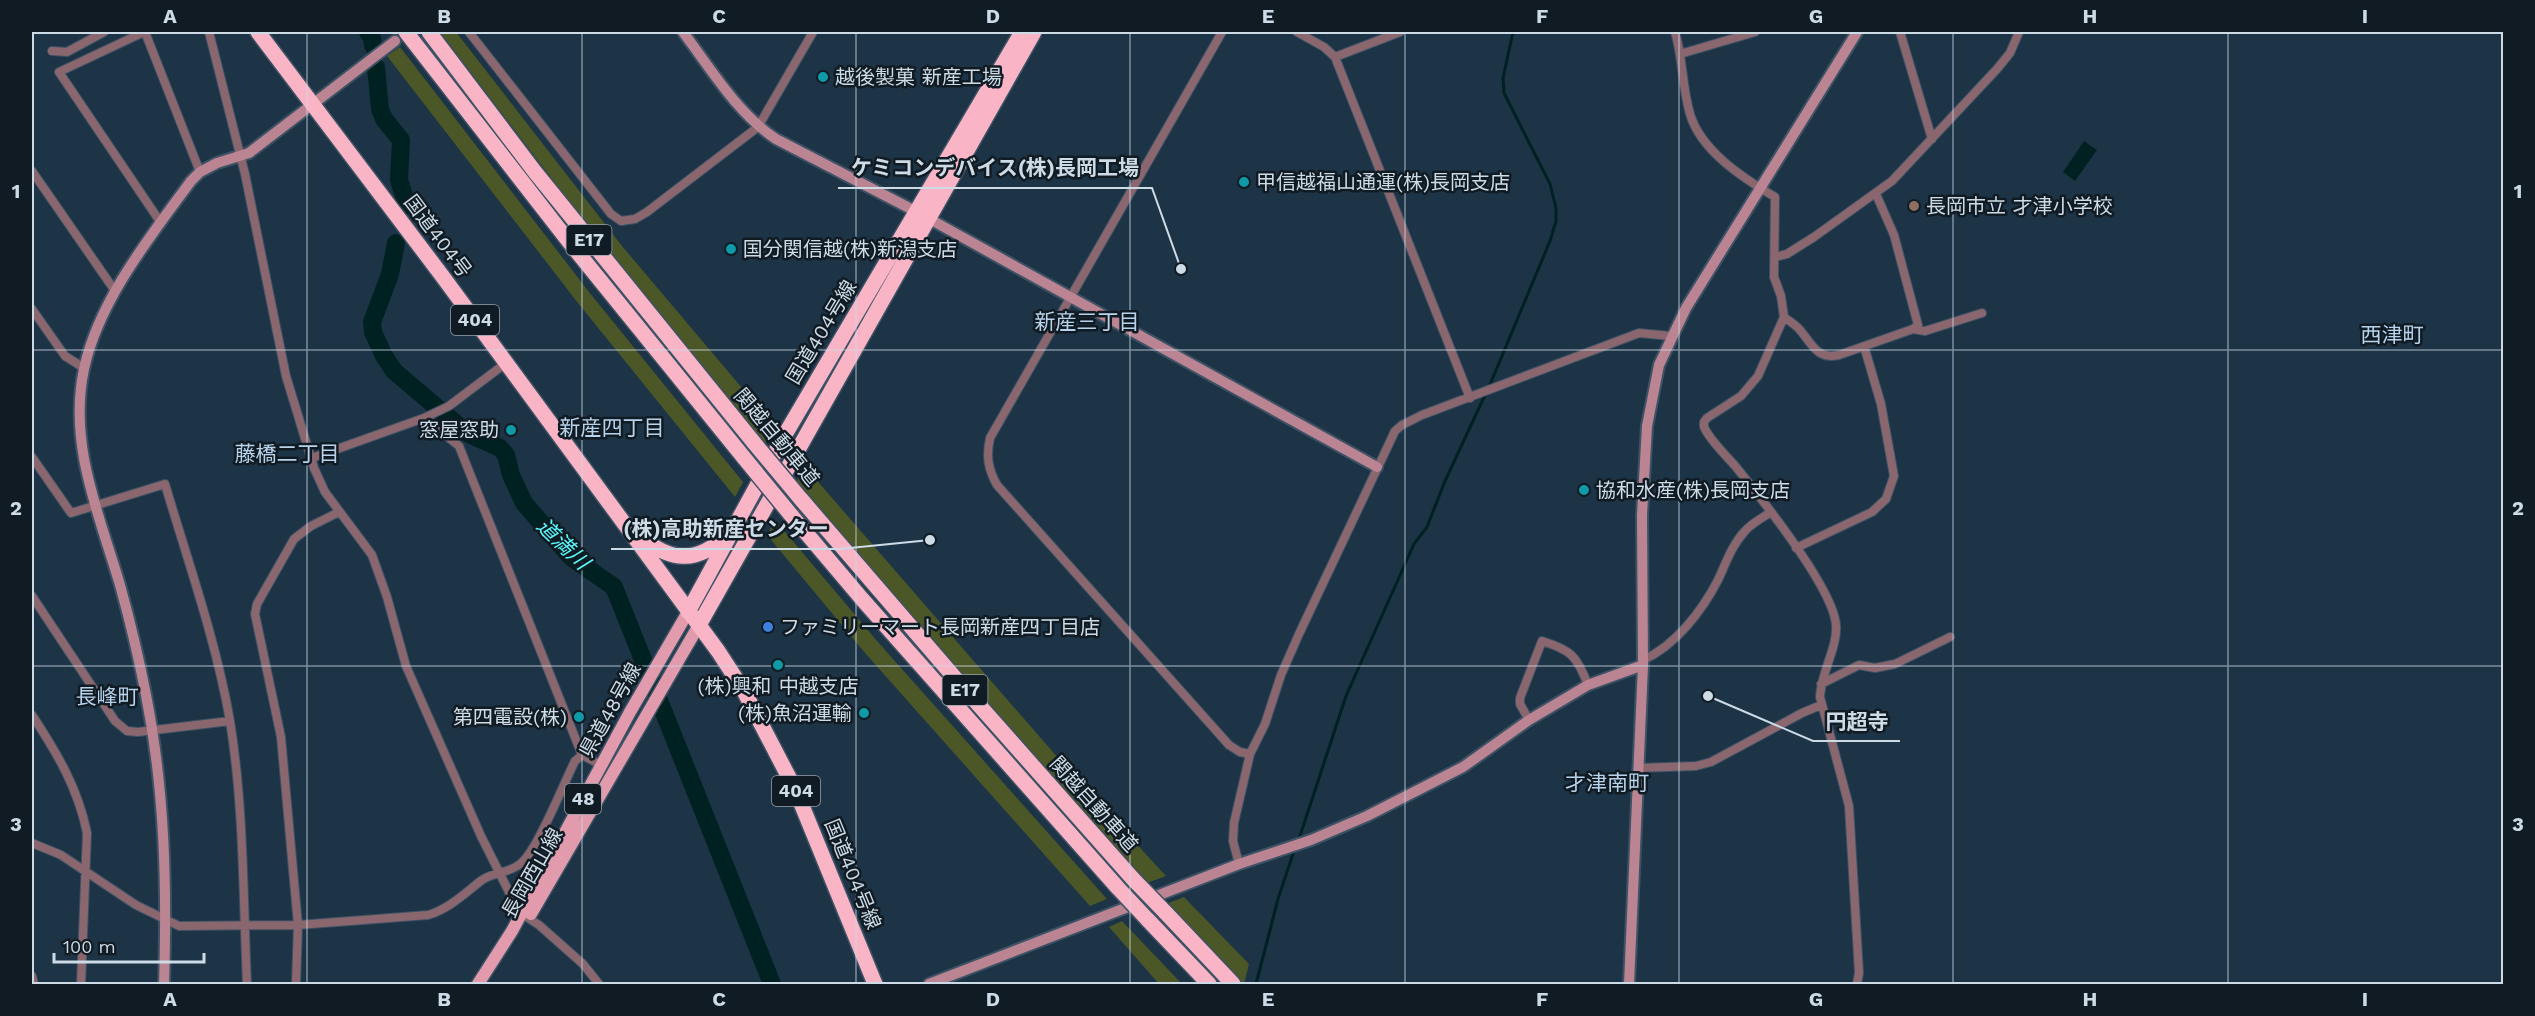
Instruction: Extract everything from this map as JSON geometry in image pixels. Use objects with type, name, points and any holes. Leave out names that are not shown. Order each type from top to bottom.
[{"type":"highway","name":"国道404号","points":[[258,32],[506,363],[688,612]]},
{"type":"highway","name":"関越自動車道","points":[[429,32],[575,222],[800,498],[940,662],[1133,879],[1233,984]]},
{"type":"highway","name":"国道404号線","points":[[699,625],[1022,32]]},
{"type":"highway","name":"国道404号線","points":[[875,984],[796,791],[744,691],[688,612],[783,438],[923,215],[1034,32]]},
{"type":"highway","name":"関越自動車道","points":[[401,36],[745,459],[862,599],[1118,888],[1209,984]]},
{"type":"highway","points":[[623,521],[660,551],[685,557],[703,553],[716,546],[736,527]]},
{"type":"main road","name":"県道48号線","points":[[478,984],[525,917],[601,765],[688,612]]},
{"type":"main road","name":"長岡西山線","points":[[486,984],[699,625]]},
{"type":"street","points":[[52,51],[67,52],[104,32]]},
{"type":"street","points":[[161,223],[59,72],[145,32],[200,172]]},
{"type":"street","points":[[209,32],[240,156],[286,376],[325,492],[372,555],[387,597],[406,666],[498,872],[525,917],[539,925],[583,964],[599,984]]},
{"type":"street","points":[[469,32],[610,214],[621,221],[635,219],[647,212],[758,126],[813,32]]},
{"type":"street","points":[[683,32],[729,93],[758,126],[776,139],[923,215],[1377,467]]},
{"type":"street","points":[[1222,32],[990,438],[987,450],[990,473],[996,486],[1228,745],[1240,752],[1250,754]]},
{"type":"street","points":[[1297,32],[1324,47],[1335,57],[1470,398]]},
{"type":"street","points":[[1335,57],[1400,32]]},
{"type":"street","points":[[1675,32],[1690,114],[1698,130],[1727,163],[1774,197],[1774,277],[1781,296],[1784,317],[1758,376],[1741,396],[1704,422],[1707,433],[1771,512],[1796,548],[1819,584],[1836,619],[1835,639],[1821,684],[1821,705],[1849,806],[1858,961],[1857,984]]},
{"type":"street","points":[[1680,54],[1755,32]]},
{"type":"street","points":[[1629,984],[1643,663],[1642,515],[1647,426],[1659,365],[1686,308],[1857,32]]},
{"type":"street","points":[[1900,32],[1932,140]]},
{"type":"street","points":[[1775,257],[1787,254],[1876,194],[1932,140],[2010,53],[2019,32]]},
{"type":"street","points":[[164,984],[166,921],[164,840],[153,731],[121,589],[86,474],[80,441],[80,404],[84,368],[100,317],[115,291],[161,223],[200,172],[217,163],[249,153],[401,36]]},
{"type":"street","points":[[32,171],[115,291]]},
{"type":"street","points":[[1784,317],[1799,328],[1821,355],[1839,355],[1913,329],[1918,325],[1894,235],[1876,194]]},
{"type":"street","points":[[32,309],[64,356],[84,368]]},
{"type":"street","points":[[1913,329],[1925,331],[1982,313]]},
{"type":"street","points":[[1239,864],[1233,841],[1234,823],[1250,754],[1265,724],[1281,675],[1299,634],[1395,431],[1422,415],[1639,333],[1671,336]]},
{"type":"street","points":[[1796,548],[1872,512],[1881,506],[1892,486],[1894,476],[1888,437],[1864,346]]},
{"type":"street","points":[[312,458],[424,418],[449,406],[506,363]]},
{"type":"street","points":[[424,418],[459,446],[582,755],[601,765]]},
{"type":"street","points":[[32,457],[71,513],[165,484],[210,632],[230,721],[243,840],[247,984]]},
{"type":"street","points":[[296,984],[298,925],[281,737],[255,614],[257,604],[294,539],[311,526],[339,512]]},
{"type":"street","points":[[930,984],[1239,864],[1311,840],[1407,797],[1463,767],[1530,720],[1588,685],[1643,663],[1660,651],[1691,620],[1708,598],[1735,543],[1752,524],[1771,512]]},
{"type":"street","points":[[32,596],[119,726],[127,731],[153,731],[230,721]]},
{"type":"street","points":[[1821,684],[1859,665],[1875,668],[1895,664],[1950,637]]},
{"type":"street","points":[[1530,720],[1520,704],[1520,698],[1542,641],[1558,646],[1572,655],[1579,662],[1588,685]]},
{"type":"street","points":[[1638,768],[1696,766],[1711,762],[1821,705]]},
{"type":"street","points":[[32,715],[59,756],[78,796],[87,833],[81,984]]},
{"type":"street","points":[[32,843],[50,849],[136,905],[179,926],[298,925],[428,915],[442,911],[490,875],[516,867],[527,857],[575,762],[582,755]]},
{"type":"street","points":[[32,976],[34,984]]},
{"type":"green space","points":[[440,32],[456,32],[622,246],[775,427],[765,444],[574,208]]},
{"type":"green space","points":[[400,47],[589,292],[743,482],[735,497],[578,303],[387,56]]},
{"type":"green space","points":[[806,468],[1072,774],[1166,876],[1147,883],[1014,734],[796,482]]},
{"type":"green space","points":[[775,520],[877,641],[1107,899],[1090,906],[865,653],[767,535]]},
{"type":"green space","points":[[1184,897],[1249,964],[1244,984],[1241,984],[1166,904]]},
{"type":"green space","points":[[1122,921],[1182,984],[1159,984],[1109,927]]},
{"type":"shaded area","points":[[2084,141],[2097,150],[2075,181],[2063,172]]},
{"type":"waterway","name":"道満川","points":[[368,32],[373,46]]},
{"type":"waterway","points":[[1489,387],[1550,241],[1556,221],[1556,208],[1550,184],[1504,93],[1503,78],[1513,32]]},
{"type":"waterway","name":"道満川","points":[[376,67],[380,109],[384,119],[401,140],[399,180],[407,205]]},
{"type":"waterway","name":"道満川","points":[[396,243],[390,274],[372,322],[373,332],[384,356],[394,371],[467,433],[500,448],[506,455],[511,475],[524,503],[571,557],[614,587],[772,984]]},
{"type":"waterway","points":[[1298,842],[1346,696],[1414,544],[1427,527],[1445,481],[1486,393]]},
{"type":"waterway","points":[[1256,984],[1278,899],[1295,848]]},
{"type":"place","name":"越後製菓 新産工場","points":[[823,77]]},
{"type":"place","name":"甲信越福山通運(株)長岡支店","points":[[1244,182]]},
{"type":"place","name":"長岡市立 才津小学校","points":[[1914,206]]},
{"type":"place","name":"国分関信越(株)新潟支店","points":[[731,249]]},
{"type":"place","name":"ケミコンデバイス(株)長岡工場","points":[[1181,269]]},
{"type":"place","name":"窓屋窓助","points":[[511,430]]},
{"type":"place","name":"協和水産(株)長岡支店","points":[[1584,490]]},
{"type":"place","name":"(株)高助新産センター","points":[[930,540]]},
{"type":"place","name":"ファミリーマート長岡新産四丁目店","points":[[768,627]]},
{"type":"place","name":"(株)興和 中越支店","points":[[778,665]]},
{"type":"place","name":"円超寺","points":[[1708,696]]},
{"type":"place","name":"(株)魚沼運輸","points":[[864,713]]},
{"type":"place","name":"第四電設(株)","points":[[579,717]]},
{"type":"district","name":"新産三丁目","points":[[1087,322]]},
{"type":"district","name":"西津町","points":[[2392,335]]},
{"type":"district","name":"新産四丁目","points":[[612,428]]},
{"type":"district","name":"藤橋二丁目","points":[[287,454]]},
{"type":"district","name":"長峰町","points":[[107,697]]},
{"type":"district","name":"才津南町","points":[[1607,783]]}]
